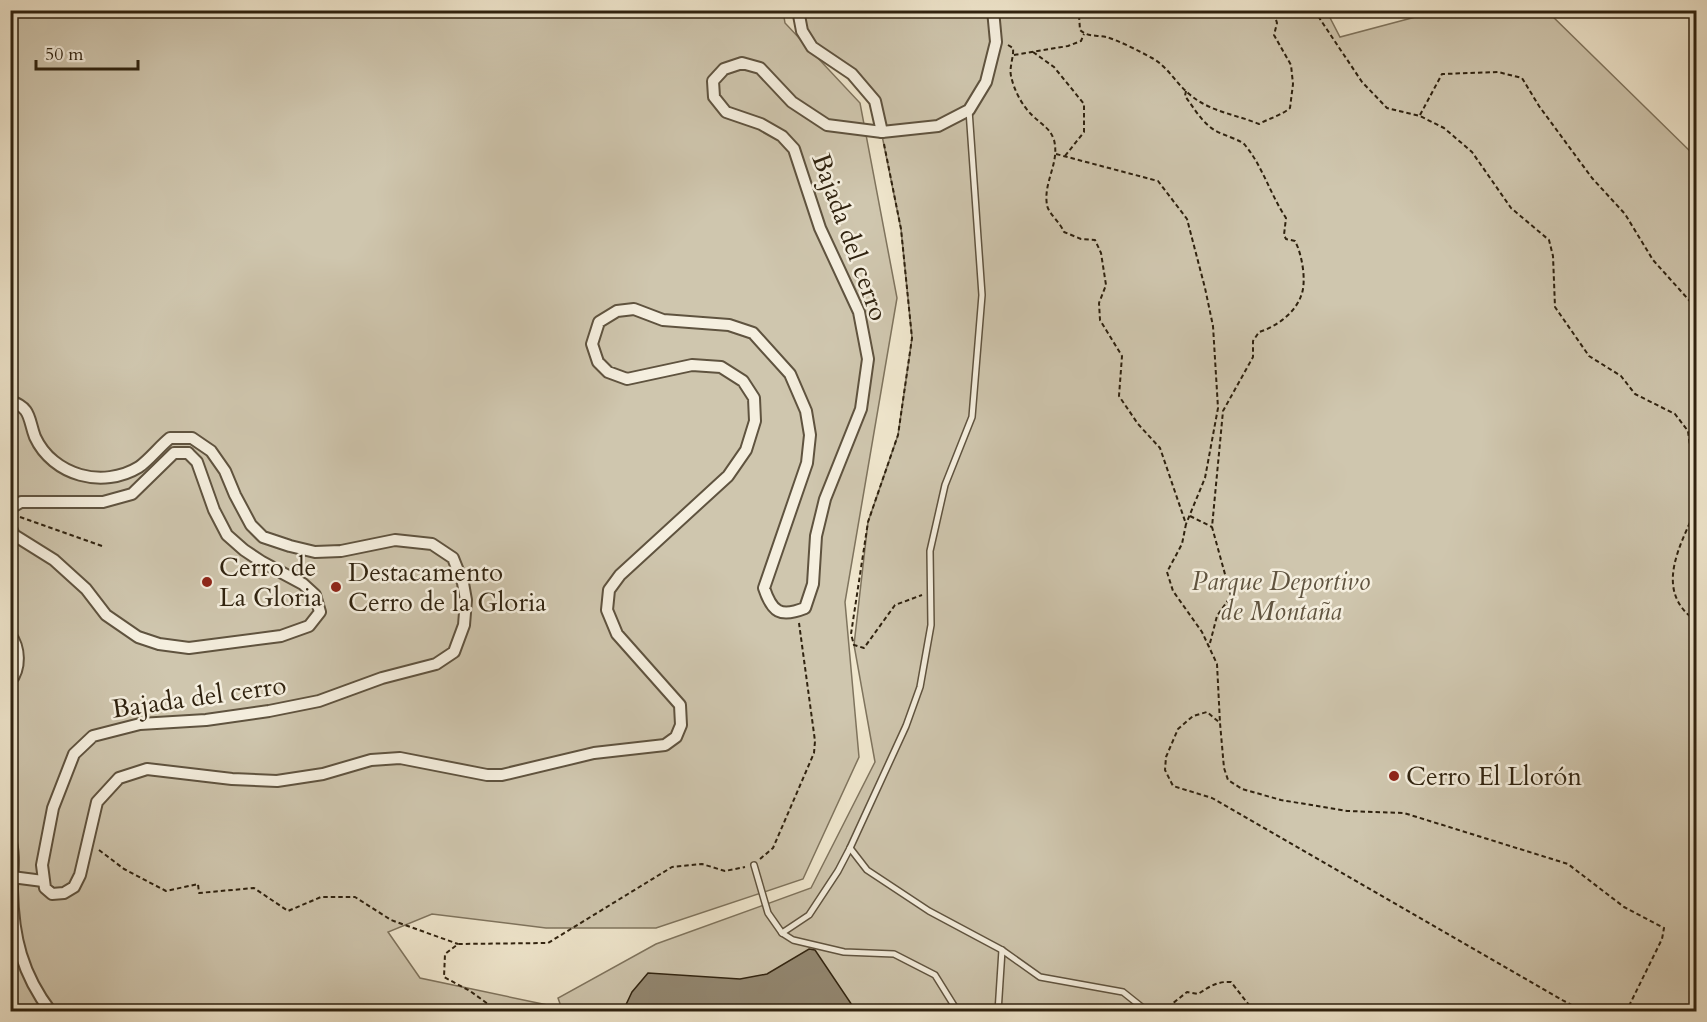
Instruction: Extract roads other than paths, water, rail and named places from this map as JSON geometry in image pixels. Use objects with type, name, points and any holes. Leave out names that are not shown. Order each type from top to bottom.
[{"type":"street","points":[[798,10],[802,31],[812,47],[852,74],[875,101],[882,132]]},
{"type":"street","points":[[969,110],[986,82],[996,42],[993,10]]},
{"type":"street","name":"Bajada del cerro","points":[[192,438],[211,451],[221,464],[251,525],[263,537],[315,552],[341,551],[395,540],[432,544],[453,558],[463,583],[466,600],[464,625],[454,652],[436,664],[382,678],[319,701],[206,720],[140,724],[93,736],[74,754],[62,782],[47,838],[42,865],[43,881],[45,888],[52,894],[64,893],[74,887],[80,875],[97,802],[119,778],[147,769],[213,777],[277,781],[323,774],[371,760],[400,758],[502,775],[594,753],[665,745],[676,737],[681,725],[680,705],[617,634],[607,610],[609,590],[620,575],[728,476],[746,450],[755,421],[754,398],[743,381],[721,367],[692,365],[627,380],[608,372],[598,362],[592,344],[599,322],[617,311],[634,309],[663,320],[729,325],[753,333],[790,374],[806,411],[810,435],[807,463],[764,588],[769,604],[779,612],[792,613],[805,608],[813,584],[816,536],[825,499],[861,409],[868,359],[859,312],[820,228],[794,149],[782,136],[761,124],[726,112],[714,97],[713,81],[724,69],[742,63],[760,68],[792,102],[827,125],[882,132],[938,126],[969,110]]},
{"type":"street","points":[[10,401],[19,404],[28,412],[35,436],[42,448],[70,473],[90,478],[112,477],[140,466],[170,438],[192,438],[188,453]]},
{"type":"street","points":[[10,512],[21,502],[103,502],[132,494],[174,453],[188,453],[197,462],[213,510],[227,535],[262,562],[303,584],[315,595],[320,612],[309,626],[281,636],[189,648],[159,644],[138,637],[106,615],[86,590],[54,560],[14,535],[10,526]]},
{"type":"street","points":[[10,634],[19,656],[14,678],[10,682]]},
{"type":"street","points":[[10,838],[13,916],[25,970],[51,1011]]},
{"type":"street","points":[[12,877],[43,881]]},
{"type":"lane","points":[[782,933],[809,915],[838,871],[906,726],[920,687],[931,625],[930,551],[945,485],[972,417],[982,295],[969,110]]},
{"type":"lane","points":[[850,848],[867,870],[929,911],[1002,950],[1040,976],[1123,992],[1148,1011]]},
{"type":"lane","points":[[754,865],[768,913],[782,933],[793,940],[843,952],[894,954],[935,975],[958,1011]]},
{"type":"lane","points":[[999,1011],[1002,950]]},
{"type":"place","name":"Cerro de La Gloria","points":[[207,582]]},
{"type":"place","name":"Destacamento Cerro de la Gloria","points":[[336,587]]},
{"type":"place","name":"Cerro El Llorón","points":[[1394,776]]},
{"type":"park label","name":"Parque Deportivo de Montaña","points":[[1281,596]]}]
